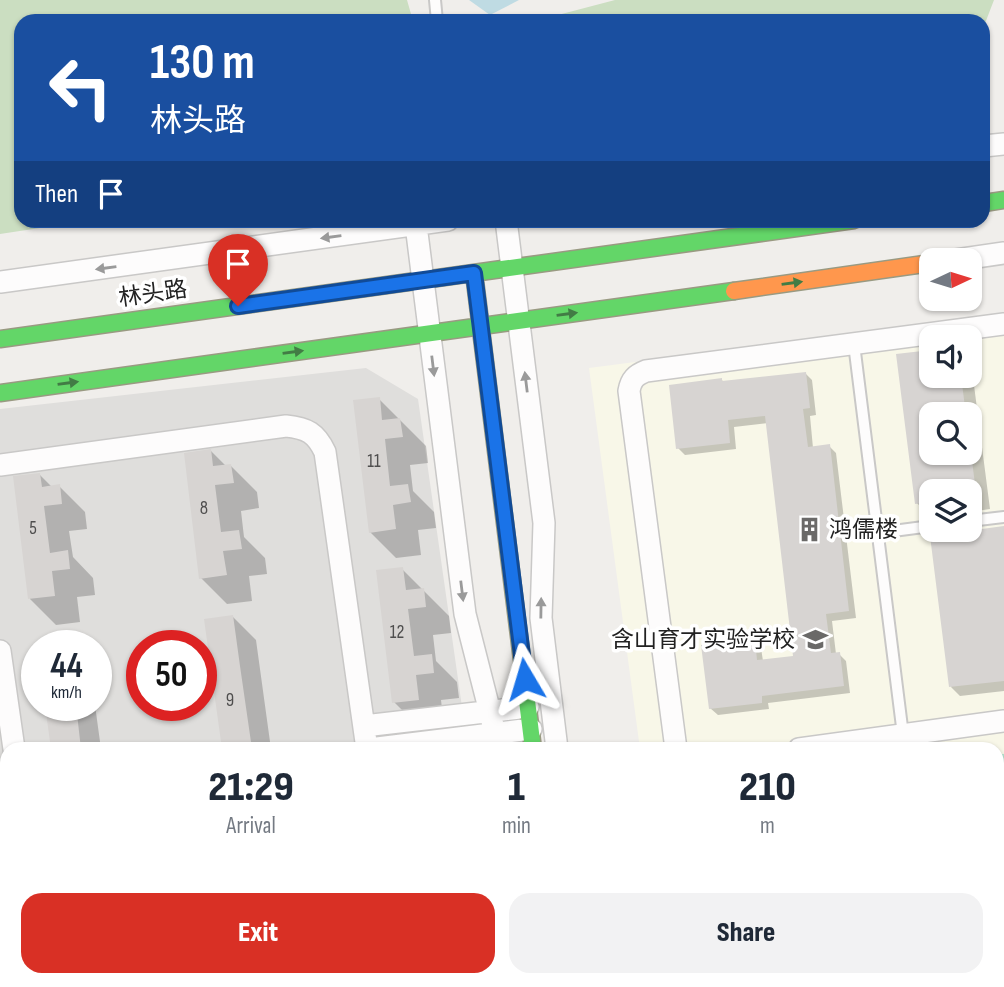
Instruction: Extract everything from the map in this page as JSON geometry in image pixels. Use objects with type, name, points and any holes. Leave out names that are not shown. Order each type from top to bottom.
[{"type":"main road","name":"林头路","points":[[0,338],[797,228]]},
{"type":"main road","points":[[0,393],[919,265]]},
{"type":"main road","points":[[474,273],[532,739]]},
{"type":"street","points":[[0,282],[394,228]]},
{"type":"street","points":[[416,228],[465,614],[490,711],[495,742],[532,739]]},
{"type":"street","points":[[507,228],[544,523],[541,618],[556,742]]},
{"type":"street","points":[[982,256],[1004,253]]},
{"type":"street","points":[[675,742],[629,391],[631,382],[646,371],[1004,324]]},
{"type":"street","points":[[0,466],[286,426],[310,430],[320,440],[325,452],[366,742]]},
{"type":"street","points":[[0,651],[13,742]]},
{"type":"street","points":[[363,726],[528,706]]},
{"type":"street","points":[[851,742],[1004,721]]},
{"type":"lane","points":[[854,344],[903,735]]},
{"type":"lane","points":[[982,520],[1004,517]]},
{"type":"lane","points":[[878,533],[919,528]]},
{"type":"shaded area","name":"含山育才实验学校","points":[[1004,314],[1004,742],[639,742],[589,368],[919,325],[919,388],[982,388],[982,325],[919,325]]},
{"type":"shaded area","points":[[366,368],[418,399],[467,742],[0,742],[0,409]]},
{"type":"green space","points":[[0,0],[407,0],[411,14],[14,14],[14,228],[40,228],[0,234]]},
{"type":"green space","points":[[615,0],[994,0],[989,14],[562,14]]},
{"type":"water","points":[[469,0],[519,0],[492,14]]},
{"type":"building","points":[[919,351],[919,388],[963,388],[964,402],[919,402],[919,465],[973,465],[974,479],[919,479],[919,504],[915,504],[896,354]]},
{"type":"building","name":"鸿儒楼","points":[[806,372],[810,408],[803,409],[808,447],[830,444],[849,611],[826,614],[831,653],[840,652],[844,686],[762,696],[762,703],[709,709],[701,645],[755,639],[757,660],[793,656],[765,416],[728,420],[730,443],[676,449],[669,385]]},
{"type":"building","points":[[380,397],[382,420],[400,418],[403,437],[385,439],[390,486],[408,484],[411,502],[393,505],[396,529],[369,533],[353,400]]},
{"type":"building","points":[[211,449],[213,466],[231,464],[234,483],[215,485],[221,532],[239,530],[242,549],[223,551],[227,575],[199,579],[184,453]]},
{"type":"building","points":[[40,473],[42,487],[60,484],[62,504],[44,506],[50,553],[68,550],[70,569],[52,571],[55,596],[28,599],[13,476]]},
{"type":"building","points":[[1004,526],[1004,681],[949,687],[931,542],[982,542],[982,529]]},
{"type":"building","points":[[403,567],[406,590],[424,588],[426,607],[408,609],[414,656],[432,654],[434,673],[416,675],[419,700],[392,703],[376,570]]},
{"type":"building","points":[[233,615],[251,742],[221,742],[217,713],[217,630],[206,630],[204,619]]},
{"type":"building","points":[[47,721],[78,721],[80,742],[50,742]]},
{"type":"traffic: fast","points":[[990,202],[1004,200]]},
{"type":"traffic: fast","points":[[0,339],[797,228]]},
{"type":"traffic: fast","points":[[474,273],[532,742]]},
{"type":"traffic: fast","points":[[0,393],[734,291]]},
{"type":"traffic: slow","points":[[734,291],[919,265]]},
{"type":"place","name":"鸿儒楼","points":[[809,530]]},
{"type":"place","name":"含山育才实验学校","points":[[815,640]]},
{"type":"route","points":[[238,306],[474,273],[525,679]]}]
